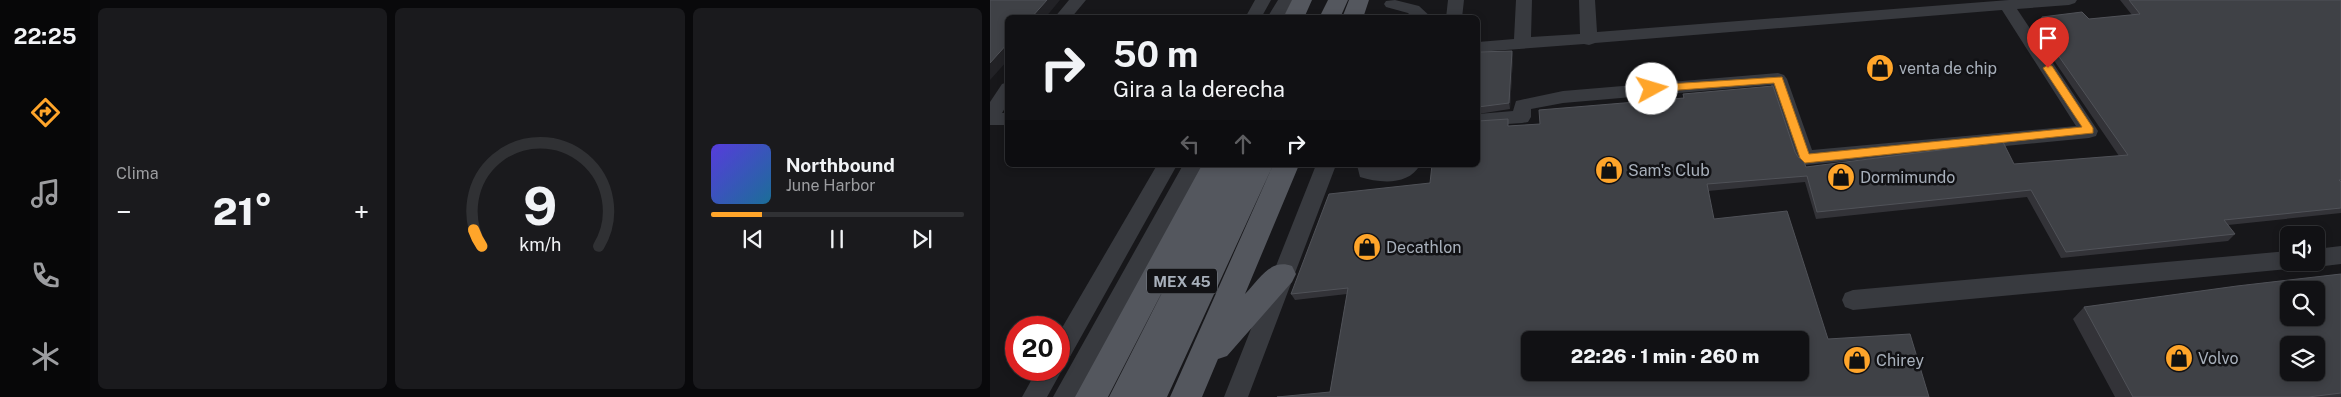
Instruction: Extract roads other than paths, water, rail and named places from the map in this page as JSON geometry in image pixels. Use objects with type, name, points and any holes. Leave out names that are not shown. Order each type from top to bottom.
[{"type":"main road","points":[[1294,15],[1302,0]]},
{"type":"main road","points":[[1314,15],[1322,0]]},
{"type":"main road","points":[[1331,15],[1338,0]]},
{"type":"main road","points":[[1353,15],[1360,0]]},
{"type":"main road","points":[[1091,397],[1108,342],[1214,167]]},
{"type":"main road","name":"MEX 45","points":[[1124,397],[1239,167]]},
{"type":"main road","name":"MEX 45","points":[[1151,397],[1259,167]]},
{"type":"main road","points":[[1186,397],[1285,167]]},
{"type":"main road","points":[[1202,361],[1282,274]]},
{"type":"street","points":[[1065,15],[1078,0]]},
{"type":"street","points":[[1255,15],[1263,0]]},
{"type":"street","points":[[1278,15],[1286,0]]},
{"type":"street","points":[[1454,15],[1456,0]]},
{"type":"street","points":[[1522,39],[1524,0]]},
{"type":"street","points":[[1587,0],[1589,40]]},
{"type":"street","points":[[1480,33],[1522,39],[1589,40],[2069,0]]},
{"type":"street","points":[[1480,120],[1522,116],[1522,106],[1563,97],[1778,79],[1805,158],[2089,130],[2007,6]]},
{"type":"street","points":[[1390,7],[1413,9],[1420,15]]},
{"type":"street","points":[[1480,47],[1522,39]]},
{"type":"street","points":[[1003,92],[990,118],[1005,119]]},
{"type":"street","points":[[1070,335],[1166,167]]},
{"type":"street","points":[[1065,397],[1108,342],[1192,167]]},
{"type":"street","points":[[1236,397],[1282,274],[1325,167]]},
{"type":"street","points":[[1367,167],[1367,172],[1374,174],[1402,172],[1409,167]]},
{"type":"street","points":[[2325,257],[2341,255]]},
{"type":"street","points":[[1853,300],[2280,261]]},
{"type":"street","points":[[1034,397],[1043,381]]},
{"type":"place","name":"venta de chip","points":[[1880,68]]},
{"type":"place","name":"Sam's Club","points":[[1609,170]]},
{"type":"place","name":"Dormimundo","points":[[1841,177]]},
{"type":"place","name":"Decathlon","points":[[1367,247]]},
{"type":"place","name":"Volvo","points":[[2179,358]]},
{"type":"place","name":"Chirey","points":[[1857,360]]}]
